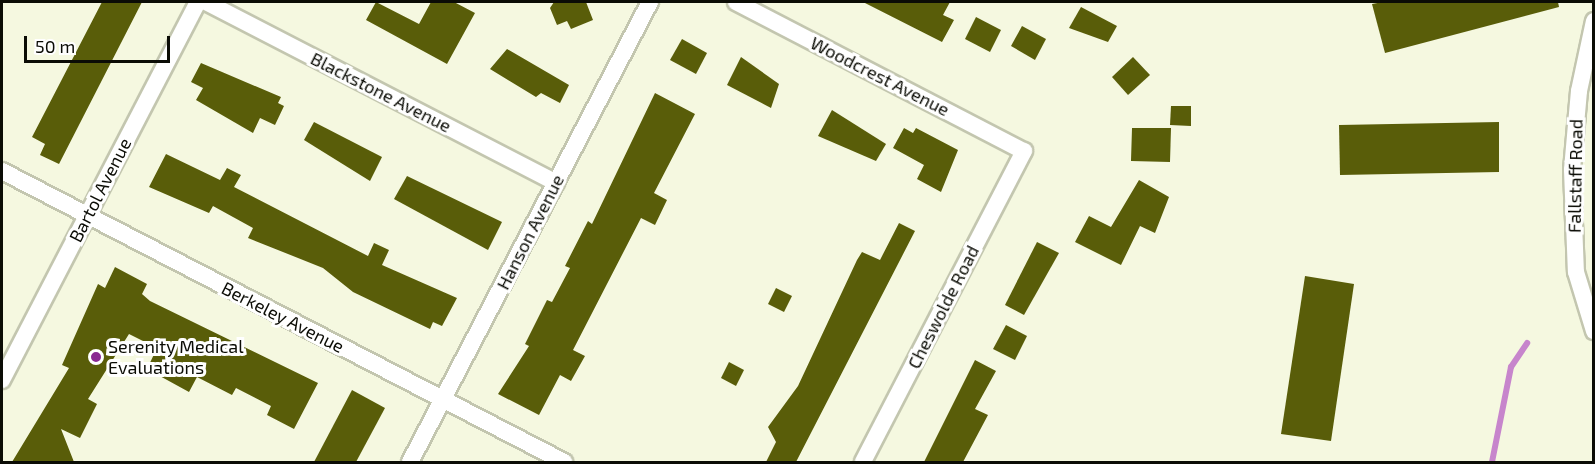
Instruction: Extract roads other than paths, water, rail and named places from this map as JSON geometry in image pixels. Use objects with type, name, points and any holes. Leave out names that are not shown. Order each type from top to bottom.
[{"type":"street","name":"Bartol Avenue","points":[[2,380],[198,2]]},
{"type":"street","name":"Blackstone Avenue","points":[[206,2],[556,183]]},
{"type":"street","name":"Hanson Avenue","points":[[410,462],[650,2]]},
{"type":"street","name":"Woodcrest Avenue","points":[[736,2],[1024,151]]},
{"type":"street","name":"Fallstaff Road","points":[[1593,21],[1576,110],[1572,182],[1576,272],[1593,331]]},
{"type":"street","name":"Cheswolde Road","points":[[863,462],[1024,151]]},
{"type":"street","name":"Berkeley Avenue","points":[[2,171],[564,462]]},
{"type":"waterway","points":[[1492,462],[1511,367],[1527,343]]},
{"type":"place","name":"Serenity Medical Evaluations","points":[[96,357]]}]
